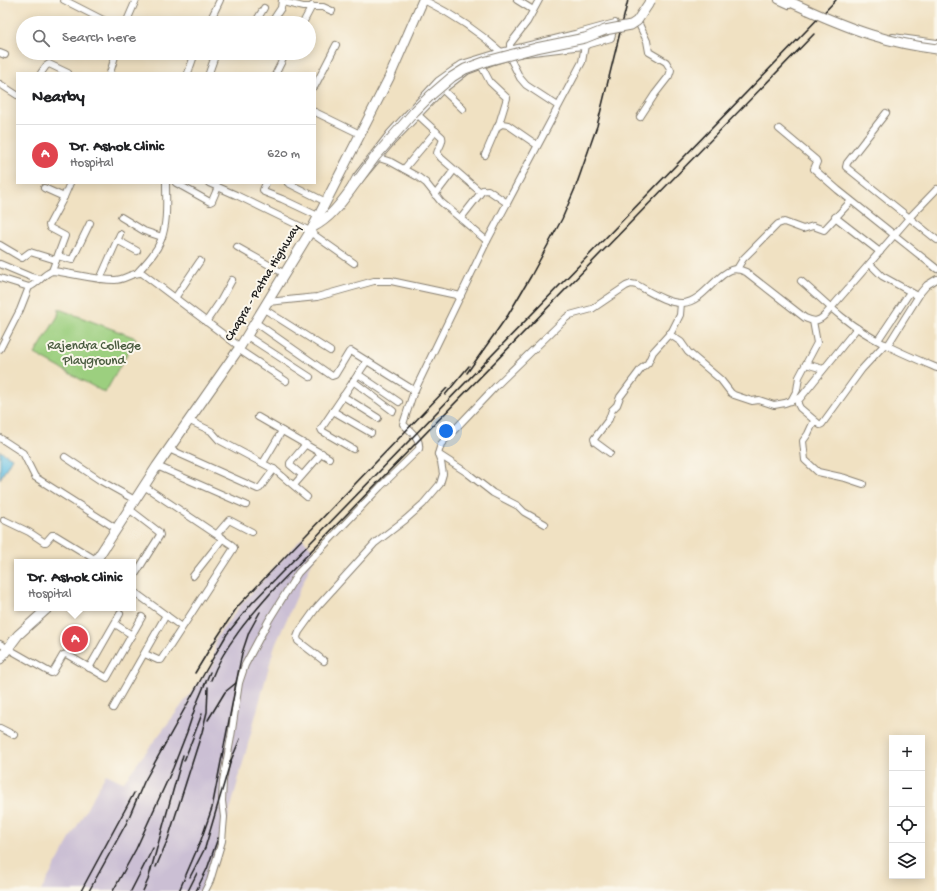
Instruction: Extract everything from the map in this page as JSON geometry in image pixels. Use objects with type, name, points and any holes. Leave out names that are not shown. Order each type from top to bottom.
[{"type":"highway","name":"Chapra - Patna Highway","points":[[96,559],[117,529],[134,500],[239,348],[311,230],[389,78],[424,0]]},
{"type":"highway","points":[[311,230],[332,213],[375,157],[415,111],[452,77],[465,69],[486,61],[536,48],[585,38],[610,28],[631,25],[637,21],[651,0]]},
{"type":"highway","points":[[786,0],[865,34],[893,42],[937,50]]},
{"type":"highway","points":[[0,659],[4,646],[45,611]]},
{"type":"street","points":[[64,0],[95,16]]},
{"type":"street","points":[[129,16],[136,0]]},
{"type":"street","points":[[424,0],[448,12],[474,29],[501,52]]},
{"type":"street","points":[[518,0],[533,10]]},
{"type":"street","points":[[539,0],[527,22],[510,44],[510,53],[520,78],[526,85],[558,106]]},
{"type":"street","points":[[346,196],[418,115],[443,90],[467,71],[510,53],[614,22],[617,24],[630,22],[636,19],[651,0]]},
{"type":"street","points":[[617,24],[618,31],[632,28],[639,24],[646,15],[651,0]]},
{"type":"street","points":[[778,0],[816,18],[819,11]]},
{"type":"street","points":[[793,0],[828,16],[866,30],[896,37],[937,43]]},
{"type":"street","points":[[212,16],[218,1]]},
{"type":"street","points":[[275,16],[282,1],[303,7],[323,7],[332,11]]},
{"type":"street","points":[[307,16],[312,6]]},
{"type":"street","points":[[259,16],[264,8]]},
{"type":"street","points":[[828,16],[826,21],[864,36],[892,44],[937,50]]},
{"type":"street","points":[[346,196],[356,177],[405,116],[438,81],[462,64],[501,52],[531,52],[585,45],[611,38],[617,24]]},
{"type":"street","points":[[639,24],[647,41],[649,52],[666,62],[671,70],[669,76],[640,117]]},
{"type":"street","points":[[316,84],[336,45]]},
{"type":"street","points":[[205,891],[210,881],[222,841],[224,817],[222,801],[223,781],[242,670],[298,573],[380,487],[418,451],[420,445],[417,438],[404,424],[415,391],[487,241],[582,62],[585,45]]},
{"type":"street","points":[[110,72],[114,60]]},
{"type":"street","points":[[188,72],[193,60]]},
{"type":"street","points":[[210,72],[214,60]]},
{"type":"street","points":[[276,72],[282,60]]},
{"type":"street","points":[[42,72],[49,64],[66,72]]},
{"type":"street","points":[[481,65],[490,82],[507,98],[499,124],[485,155]]},
{"type":"street","points":[[0,84],[16,94]]},
{"type":"street","points":[[443,90],[463,109]]},
{"type":"street","points":[[316,112],[360,134]]},
{"type":"street","points":[[886,113],[846,166],[909,218],[934,234],[937,240]]},
{"type":"street","points":[[418,115],[443,139],[438,149],[438,155],[478,190],[488,190],[507,203]]},
{"type":"street","points":[[499,124],[508,125],[537,145]]},
{"type":"street","points":[[779,129],[816,160],[817,162],[814,169],[851,201],[937,269]]},
{"type":"street","points":[[404,169],[436,131]]},
{"type":"street","points":[[379,158],[391,162],[423,180],[441,202],[487,241]]},
{"type":"street","points":[[435,195],[454,170]]},
{"type":"street","points":[[52,271],[66,236],[50,228],[49,225],[70,184]]},
{"type":"street","points":[[0,348],[2,341],[20,310],[29,287],[44,274],[52,271],[100,279],[120,280],[137,273],[154,252],[162,237],[166,216],[166,184]]},
{"type":"street","points":[[178,184],[210,202],[213,199],[218,187]]},
{"type":"street","points":[[211,184],[311,230],[354,263]]},
{"type":"street","points":[[266,184],[263,190],[264,192],[318,216]]},
{"type":"street","points":[[290,184],[326,202]]},
{"type":"street","points":[[44,188],[64,197]]},
{"type":"street","points":[[324,661],[298,641],[297,637],[299,632],[317,607],[370,548],[423,504],[437,488],[441,481],[442,474],[441,462],[438,454],[442,442],[526,356],[570,315],[592,309],[620,289],[631,284],[637,285],[672,302],[690,302],[726,273],[737,269],[746,272],[805,318],[813,322],[821,319],[832,308],[909,218],[937,189]]},
{"type":"street","points":[[461,218],[483,190]]},
{"type":"street","points":[[737,269],[743,259],[780,222],[784,222],[803,230],[813,226],[824,230],[834,217],[851,201]]},
{"type":"street","points":[[121,217],[144,231],[162,237]]},
{"type":"street","points":[[834,217],[880,252]]},
{"type":"street","points":[[0,245],[22,258],[30,252],[57,258],[73,259],[90,223]]},
{"type":"street","points":[[100,279],[120,234]]},
{"type":"street","points":[[117,240],[137,251]]},
{"type":"street","points":[[237,247],[285,274]]},
{"type":"street","points":[[175,298],[200,261]]},
{"type":"street","points":[[0,264],[31,277],[40,279]]},
{"type":"street","points":[[870,264],[882,276],[918,296]]},
{"type":"street","points":[[137,273],[145,275],[239,348],[286,381]]},
{"type":"street","points":[[0,278],[29,287]]},
{"type":"street","points":[[799,398],[798,404],[800,408],[814,421],[822,425],[862,369],[886,344],[918,296],[927,285],[937,279]]},
{"type":"street","points":[[206,322],[232,280]]},
{"type":"street","points":[[266,306],[317,297],[382,280],[390,280],[461,296]]},
{"type":"street","points":[[801,281],[857,328],[907,356],[937,366]]},
{"type":"street","points":[[878,340],[910,292]]},
{"type":"street","points":[[610,453],[595,442],[594,439],[609,419],[612,410],[617,405],[620,398],[648,363],[653,352],[669,334],[680,315],[681,303]]},
{"type":"street","points":[[266,306],[330,351]]},
{"type":"street","points":[[255,322],[332,376],[335,375],[350,351],[415,391]]},
{"type":"street","points":[[791,401],[796,390],[798,379],[817,343],[813,322]]},
{"type":"street","points":[[669,334],[681,342],[688,352],[721,380],[731,393],[752,401],[759,400],[774,405],[799,398],[857,328]]},
{"type":"street","points":[[246,336],[310,377]]},
{"type":"street","points":[[353,449],[321,430],[321,428],[367,361]]},
{"type":"street","points":[[806,364],[823,370]]},
{"type":"street","points":[[358,374],[399,402]]},
{"type":"street","points":[[353,381],[393,411]]},
{"type":"street","points":[[343,396],[378,418]]},
{"type":"street","points":[[332,411],[371,433]]},
{"type":"street","points":[[258,418],[329,458]]},
{"type":"street","points":[[190,421],[209,430],[219,440],[274,469],[307,497]]},
{"type":"street","points":[[814,421],[803,441],[806,461],[820,473],[846,478],[863,484]]},
{"type":"street","points":[[263,463],[282,431]]},
{"type":"street","points":[[0,438],[24,453],[35,477],[117,529]]},
{"type":"street","points":[[302,475],[290,465],[290,463],[306,444]]},
{"type":"street","points":[[170,449],[258,489],[274,469]]},
{"type":"street","points":[[294,485],[322,453]]},
{"type":"street","points":[[438,454],[462,469],[493,493],[518,506],[524,512],[545,524]]},
{"type":"street","points":[[65,457],[101,482],[134,500]]},
{"type":"street","points":[[157,466],[246,505]]},
{"type":"street","points":[[144,486],[223,538],[233,546],[234,549],[161,660],[145,654]]},
{"type":"street","points":[[129,509],[159,532],[160,535],[136,573]]},
{"type":"street","points":[[4,520],[29,532],[44,542],[46,542],[52,535],[55,535],[92,559]]},
{"type":"street","points":[[217,534],[229,520],[252,532]]},
{"type":"street","points":[[193,576],[223,538]]},
{"type":"street","points":[[136,593],[182,627]]},
{"type":"street","points":[[89,668],[120,614]]},
{"type":"street","points":[[113,708],[166,615]]},
{"type":"street","points":[[4,646],[51,673],[63,655],[66,654],[105,678],[108,678],[142,617]]},
{"type":"street","points":[[114,624],[132,635]]},
{"type":"street","points":[[0,728],[14,735]]},
{"type":"shaded area","points":[[302,538],[316,553],[274,648],[225,829],[201,891],[41,891],[106,774],[123,782],[214,663],[215,639],[242,603]]},
{"type":"green space","name":"Rajendra College Playground","points":[[59,309],[136,338],[105,393],[35,354],[58,316]]},
{"type":"water","points":[[0,451],[12,458],[0,479]]},
{"type":"railway","points":[[467,373],[508,315],[562,219],[576,186],[597,126],[628,0]]},
{"type":"railway","points":[[89,891],[127,822],[144,782],[205,672],[227,634],[252,603],[836,0]]},
{"type":"railway","points":[[211,680],[223,654],[231,642],[249,618],[277,586],[814,34]]},
{"type":"railway","points":[[445,395],[469,366]]},
{"type":"railway","points":[[195,673],[238,606],[447,388]]},
{"type":"railway","points":[[179,891],[201,840],[212,808],[242,653],[249,632],[260,612]]},
{"type":"railway","points":[[113,891],[136,849],[173,768],[210,672]]},
{"type":"railway","points":[[208,720],[225,692],[236,683]]},
{"type":"railway","points":[[156,867],[168,839],[202,732],[207,712],[208,687]]},
{"type":"railway","points":[[184,761],[202,714]]},
{"type":"railway","points":[[229,765],[240,739]]},
{"type":"railway","points":[[143,891],[148,880],[183,755]]},
{"type":"railway","points":[[190,877],[205,848],[231,760]]},
{"type":"railway","points":[[81,891],[134,793]]},
{"type":"railway","points":[[196,891],[207,869],[218,838]]},
{"type":"railway","points":[[131,891],[153,848]]},
{"type":"railway","points":[[188,891],[197,873]]},
{"type":"place","name":"Dr. Ashok Clinic","points":[[75,639]]}]
